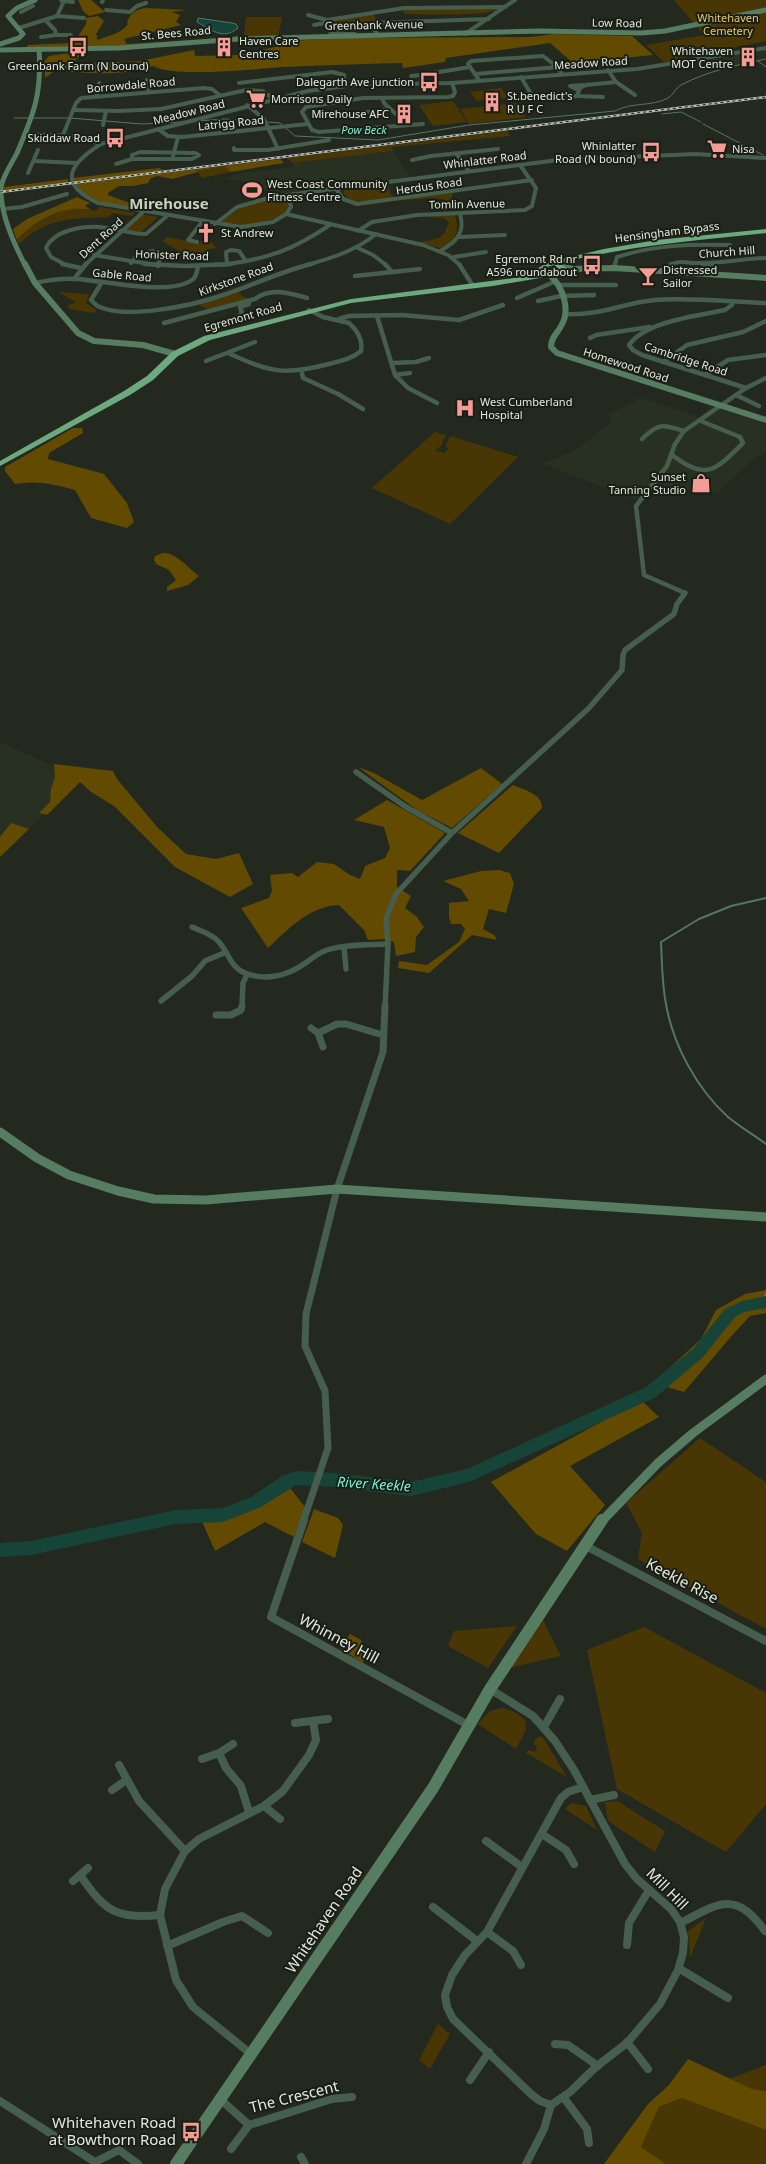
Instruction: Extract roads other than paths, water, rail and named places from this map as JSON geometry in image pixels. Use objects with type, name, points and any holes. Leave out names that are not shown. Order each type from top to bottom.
[{"type":"highway","name":"Hensingham Bypass","points":[[545,273],[543,265],[646,243],[766,231]]},
{"type":"highway","name":"Hensingham Bypass","points":[[562,270],[571,258]]},
{"type":"highway","points":[[549,264],[562,270]]},
{"type":"highway","points":[[545,273],[562,270]]},
{"type":"highway","name":"Egremont Road","points":[[0,464],[11,460],[127,394],[150,378],[175,354],[193,344],[309,310],[361,299],[474,286],[545,273]]},
{"type":"street","points":[[0,44],[22,36],[23,32],[7,18],[12,11],[35,0]]},
{"type":"street","points":[[57,16],[63,0],[73,2]]},
{"type":"street","points":[[468,33],[515,0]]},
{"type":"street","points":[[135,1],[140,5]]},
{"type":"street","points":[[106,10],[130,12],[146,2],[152,5]]},
{"type":"street","points":[[12,11],[20,14],[33,6]]},
{"type":"street","points":[[314,26],[328,21],[404,8],[505,7]]},
{"type":"street","name":"Low Road","points":[[468,33],[665,31],[766,10]]},
{"type":"street","points":[[308,15],[328,21],[344,34]]},
{"type":"street","points":[[19,28],[57,16],[82,19]]},
{"type":"street","points":[[377,33],[370,25],[372,23],[489,19]]},
{"type":"street","points":[[46,21],[55,30],[56,36]]},
{"type":"street","name":"Greenbank Avenue","points":[[280,39],[284,36],[344,34],[468,33]]},
{"type":"street","name":"St. Bees Road","points":[[0,50],[119,48],[227,39],[468,33]]},
{"type":"street","points":[[41,37],[71,35]]},
{"type":"street","name":"Meadow Road","points":[[76,163],[101,144],[315,90],[345,86],[452,83],[608,70],[687,62],[766,48]]},
{"type":"street","points":[[39,49],[40,93],[1,193],[8,230],[35,283],[74,329],[88,338],[102,342],[154,347],[175,354]]},
{"type":"street","points":[[540,51],[543,56],[558,67],[562,74]]},
{"type":"street","points":[[479,80],[468,64],[470,61],[543,56]]},
{"type":"street","points":[[411,76],[421,76],[470,67]]},
{"type":"street","points":[[474,74],[558,67]]},
{"type":"street","points":[[608,70],[616,82],[635,94]]},
{"type":"street","points":[[239,82],[332,72],[344,75],[345,86]]},
{"type":"street","points":[[421,76],[421,84]]},
{"type":"street","points":[[521,77],[533,96],[568,98],[603,96]]},
{"type":"street","points":[[147,80],[149,92]]},
{"type":"street","points":[[97,96],[99,82]]},
{"type":"street","points":[[311,82],[315,90]]},
{"type":"street","points":[[578,90],[570,86],[616,82]]},
{"type":"street","points":[[423,124],[328,133],[312,130],[302,112],[306,107],[363,98],[453,96],[455,89],[452,83]]},
{"type":"street","points":[[577,96],[578,90],[586,85]]},
{"type":"street","name":"Borrowdale Road","points":[[63,135],[76,103],[81,98],[204,88],[212,89],[221,96]]},
{"type":"street","points":[[74,110],[134,112],[160,110],[243,90],[266,92],[274,99]]},
{"type":"street","points":[[382,98],[390,109],[408,125]]},
{"type":"street","points":[[247,106],[264,118],[278,149]]},
{"type":"street","points":[[339,116],[390,109]]},
{"type":"street","points":[[103,125],[106,111]]},
{"type":"street","name":"Latrigg Road","points":[[158,129],[168,136],[178,137],[308,124]]},
{"type":"street","points":[[25,134],[86,138],[101,144]]},
{"type":"street","points":[[172,159],[178,137]]},
{"type":"street","points":[[234,150],[278,149],[329,140]]},
{"type":"street","points":[[412,160],[498,149]]},
{"type":"street","points":[[28,173],[38,150]]},
{"type":"street","points":[[116,164],[132,159],[195,158],[199,155],[140,152],[132,155],[132,159]]},
{"type":"street","points":[[456,153],[470,171]]},
{"type":"street","name":"Whinlatter Road","points":[[215,224],[241,206],[288,195],[558,160],[683,154],[766,158]]},
{"type":"street","points":[[34,161],[76,163],[71,176],[75,189],[93,202],[215,224],[241,227],[258,226],[272,222],[286,214],[292,204],[288,195]]},
{"type":"street","points":[[520,165],[532,180]]},
{"type":"street","name":"Herdus Road","points":[[336,189],[343,199],[357,204],[532,180]]},
{"type":"street","name":"Tomlin Avenue","points":[[358,231],[367,224],[378,221],[425,214],[525,210],[532,206],[536,195],[536,188],[532,180]]},
{"type":"street","points":[[3,209],[22,207],[66,194]]},
{"type":"street","points":[[22,207],[24,213]]},
{"type":"street","name":"Dent Road","points":[[74,279],[81,268],[143,212]]},
{"type":"street","points":[[286,214],[376,234],[440,251],[454,257],[474,286]]},
{"type":"street","points":[[440,251],[455,243],[460,235],[463,221],[460,214]]},
{"type":"street","points":[[81,268],[62,264],[52,259],[46,251],[49,241],[64,232],[81,228],[99,227],[135,234],[146,234],[167,216]]},
{"type":"street","points":[[197,242],[188,240],[202,222]]},
{"type":"street","name":"Honister Road","points":[[94,256],[158,266],[227,264],[290,249],[315,237],[331,224]]},
{"type":"street","name":"Kirkstone Road","points":[[102,282],[91,300],[93,305],[103,310],[144,310],[196,303],[229,293],[282,272],[358,248],[376,234]]},
{"type":"street","points":[[460,235],[505,235]]},
{"type":"street","points":[[614,268],[617,257],[631,252],[697,244],[730,245]]},
{"type":"street","points":[[358,248],[374,254],[386,262],[392,272]]},
{"type":"street","points":[[227,264],[226,252],[231,250],[239,251],[246,261]]},
{"type":"street","points":[[131,263],[138,254],[153,251],[161,255],[158,266]]},
{"type":"street","points":[[454,257],[486,252]]},
{"type":"street","name":"Church Hill","points":[[670,274],[670,264],[676,262],[712,264],[729,260],[766,258]]},
{"type":"street","name":"Gable Road","points":[[35,283],[74,279],[149,286],[178,285],[194,278],[198,266]]},
{"type":"street","points":[[557,283],[562,270],[614,268],[670,274],[766,278]]},
{"type":"street","points":[[355,276],[420,269]]},
{"type":"street","points":[[545,273],[557,283],[566,314],[582,315],[609,311],[639,302],[658,300],[766,303]]},
{"type":"street","points":[[517,298],[546,284],[616,285]]},
{"type":"street","points":[[164,323],[248,301],[275,291],[307,298]]},
{"type":"street","points":[[538,301],[561,296],[594,295]]},
{"type":"street","points":[[237,318],[242,313],[240,307],[249,304],[248,301]]},
{"type":"street","name":"Cambridge Road","points":[[590,338],[596,335],[633,328],[658,326],[724,310],[732,305],[733,301]]},
{"type":"street","points":[[196,303],[204,311]]},
{"type":"street","points":[[339,319],[349,316],[402,315],[459,320],[503,304]]},
{"type":"street","points":[[228,353],[276,372],[302,373],[349,358],[361,351],[361,342],[355,328],[346,321],[322,318],[309,310]]},
{"type":"street","name":"Homewood Road","points":[[566,314],[563,323],[550,343],[552,349],[560,354],[766,420]]},
{"type":"street","points":[[377,316],[395,375],[408,388],[437,403]]},
{"type":"street","points":[[663,362],[687,345],[743,332],[766,321]]},
{"type":"street","name":"Cambridge Road","points":[[658,326],[631,339],[630,347],[638,353],[663,362],[746,388]]},
{"type":"street","points":[[633,328],[639,334]]},
{"type":"street","points":[[206,361],[255,342]]},
{"type":"street","points":[[705,375],[728,360],[766,355]]},
{"type":"street","points":[[392,363],[416,362],[428,358]]},
{"type":"street","points":[[302,373],[303,378],[338,394],[363,409]]},
{"type":"street","points":[[395,375],[410,373]]},
{"type":"street","points":[[337,1190],[382,1052],[388,944],[386,918],[396,894],[452,833],[513,780],[588,709],[622,670],[623,652],[674,614],[677,604],[686,593],[644,575],[636,506],[667,466],[671,454],[684,431],[746,388],[766,378]]},
{"type":"street","points":[[736,395],[759,406]]},
{"type":"street","points":[[671,454],[687,467],[714,469],[719,467],[743,442],[740,437],[701,421]]},
{"type":"street","points":[[642,439],[655,426],[661,424],[684,431]]},
{"type":"street","points":[[356,772],[406,807],[452,833]]},
{"type":"street","points":[[192,927],[215,938],[231,965],[247,974],[263,977],[280,976],[293,971],[314,956],[330,949],[388,944]]},
{"type":"street","points":[[344,947],[346,969]]},
{"type":"street","points":[[161,1001],[168,993],[188,980],[199,966],[210,957],[224,953]]},
{"type":"street","points":[[216,1015],[231,1015],[241,1010],[244,1000],[242,987],[247,974]]},
{"type":"street","points":[[318,1033],[337,1024],[346,1024],[384,1036]]},
{"type":"street","points":[[311,1028],[318,1033],[323,1046]]},
{"type":"street","points":[[0,1132],[11,1136],[36,1158],[62,1171],[127,1194],[149,1199],[187,1200],[309,1189],[532,1200],[766,1217]]},
{"type":"street","name":"Whinney Hill","points":[[337,1190],[306,1314],[304,1346],[325,1391],[329,1444],[271,1617],[468,1725]]},
{"type":"street","name":"Whitehaven Road","points":[[176,2164],[433,1788],[490,1689],[598,1525],[658,1463],[693,1433],[766,1379]]},
{"type":"street","name":"Keekle Rise","points":[[584,1545],[766,1641]]},
{"type":"street","name":"Mill Hill","points":[[490,1689],[522,1707],[544,1727],[562,1750],[624,1862],[637,1880],[673,1911],[681,1923],[684,1941],[680,1969],[654,2012],[627,2042],[564,2098],[551,2106]]},
{"type":"street","points":[[544,1727],[560,1699]]},
{"type":"street","points":[[296,1723],[328,1719]]},
{"type":"street","points":[[251,2054],[193,2007],[176,1980],[160,1915],[164,1889],[186,1851],[199,1839],[264,1806],[283,1791],[309,1755],[316,1740],[313,1721]]},
{"type":"street","points":[[202,1759],[219,1754],[233,1744]]},
{"type":"street","points":[[219,1754],[226,1768],[241,1786],[249,1812]]},
{"type":"street","points":[[119,1765],[125,1781],[145,1809],[186,1851]]},
{"type":"street","points":[[112,1790],[125,1781]]},
{"type":"street","points":[[526,2164],[544,2129],[551,2106],[531,2094],[453,2019],[446,2004],[445,1996],[449,1978],[461,1959],[488,1932],[561,1798],[568,1792],[583,1787]]},
{"type":"street","points":[[590,1800],[614,1795]]},
{"type":"street","points":[[264,1806],[280,1819]]},
{"type":"street","points":[[542,1834],[566,1850],[574,1864]]},
{"type":"street","points":[[486,1841],[522,1867]]},
{"type":"street","points":[[88,1868],[76,1878],[107,1909],[122,1915],[160,1915]]},
{"type":"street","points":[[627,1944],[629,1924],[650,1890]]},
{"type":"street","points":[[681,1923],[719,1903],[734,1904],[755,1915],[766,1930]]},
{"type":"street","points":[[433,1907],[477,1941]]},
{"type":"street","points":[[167,1946],[186,1939],[201,1929],[242,1916],[251,1920],[268,1933]]},
{"type":"street","points":[[488,1932],[513,1951],[521,1965]]},
{"type":"street","points":[[680,1969],[728,1998]]},
{"type":"street","points":[[627,2042],[648,2069]]},
{"type":"street","points":[[555,2044],[568,2045],[598,2066]]},
{"type":"street","points":[[470,2080],[489,2052]]},
{"type":"street","name":"The Crescent","points":[[220,2100],[249,2125],[332,2099],[352,2097]]},
{"type":"street","points":[[564,2098],[587,2128],[589,2143]]},
{"type":"street","points":[[0,2101],[95,2162],[119,2150],[138,2164]]},
{"type":"street","points":[[231,2149],[249,2125]]},
{"type":"water","points":[[198,18],[236,24],[238,28],[227,34],[222,34],[197,22]]},
{"type":"waterway","name":"Pow Beck","points":[[197,121],[225,119],[280,123],[295,136],[378,140],[469,125],[615,111],[628,106],[655,103],[670,97],[681,85],[701,76],[733,66],[766,59]]},
{"type":"waterway","points":[[758,61],[766,67]]},
{"type":"waterway","points":[[662,114],[681,112],[701,122]]},
{"type":"waterway","name":"Pow Beck","points":[[14,118],[70,118],[142,124],[182,122]]},
{"type":"waterway","points":[[703,124],[763,155]]},
{"type":"waterway","points":[[766,898],[731,906],[699,919],[661,942],[663,981],[669,1019],[688,1065],[717,1106],[733,1121],[766,1144]]},
{"type":"waterway","points":[[762,1303],[766,1293]]},
{"type":"waterway","name":"River Keekle","points":[[0,1550],[31,1548],[176,1517],[223,1515],[256,1502],[287,1481],[296,1478],[334,1480],[411,1489],[469,1475],[651,1392],[698,1353],[730,1313],[742,1307],[766,1302]]},
{"type":"railway","points":[[0,192],[766,97]]},
{"type":"place","name":"Greenbank Farm (N bound)","points":[[78,47]]},
{"type":"place","name":"Haven Care Centres","points":[[224,47]]},
{"type":"place","name":"Whitehaven MOT Centre","points":[[748,57]]},
{"type":"place","name":"Dalegarth Ave junction","points":[[429,82]]},
{"type":"place","name":"Morrisons Daily","points":[[256,99]]},
{"type":"place","name":"St.benedict's R U F C","points":[[492,102]]},
{"type":"place","name":"Mirehouse AFC","points":[[404,114]]},
{"type":"place","name":"Skiddaw Road","points":[[115,138]]},
{"type":"place","name":"Nisa","points":[[717,149]]},
{"type":"place","name":"Whinlatter Road (N bound)","points":[[651,152]]},
{"type":"place","name":"West Coast Community Fitness Centre","points":[[252,190]]},
{"type":"place","name":"St Andrew","points":[[206,233]]},
{"type":"place","name":"Egremont Rd nr A596 roundabout","points":[[592,265]]},
{"type":"place","name":"Distressed Sailor","points":[[648,276]]},
{"type":"place","name":"West Cumberland Hospital","points":[[465,408]]},
{"type":"place","name":"Sunset Tanning Studio","points":[[701,483]]},
{"type":"place","name":"Whitehaven Road at Bowthorn Road","points":[[191,2132]]},
{"type":"district","name":"Mirehouse","points":[[169,204]]},
{"type":"park label","name":"Whitehaven Cemetery","points":[[728,24]]}]
